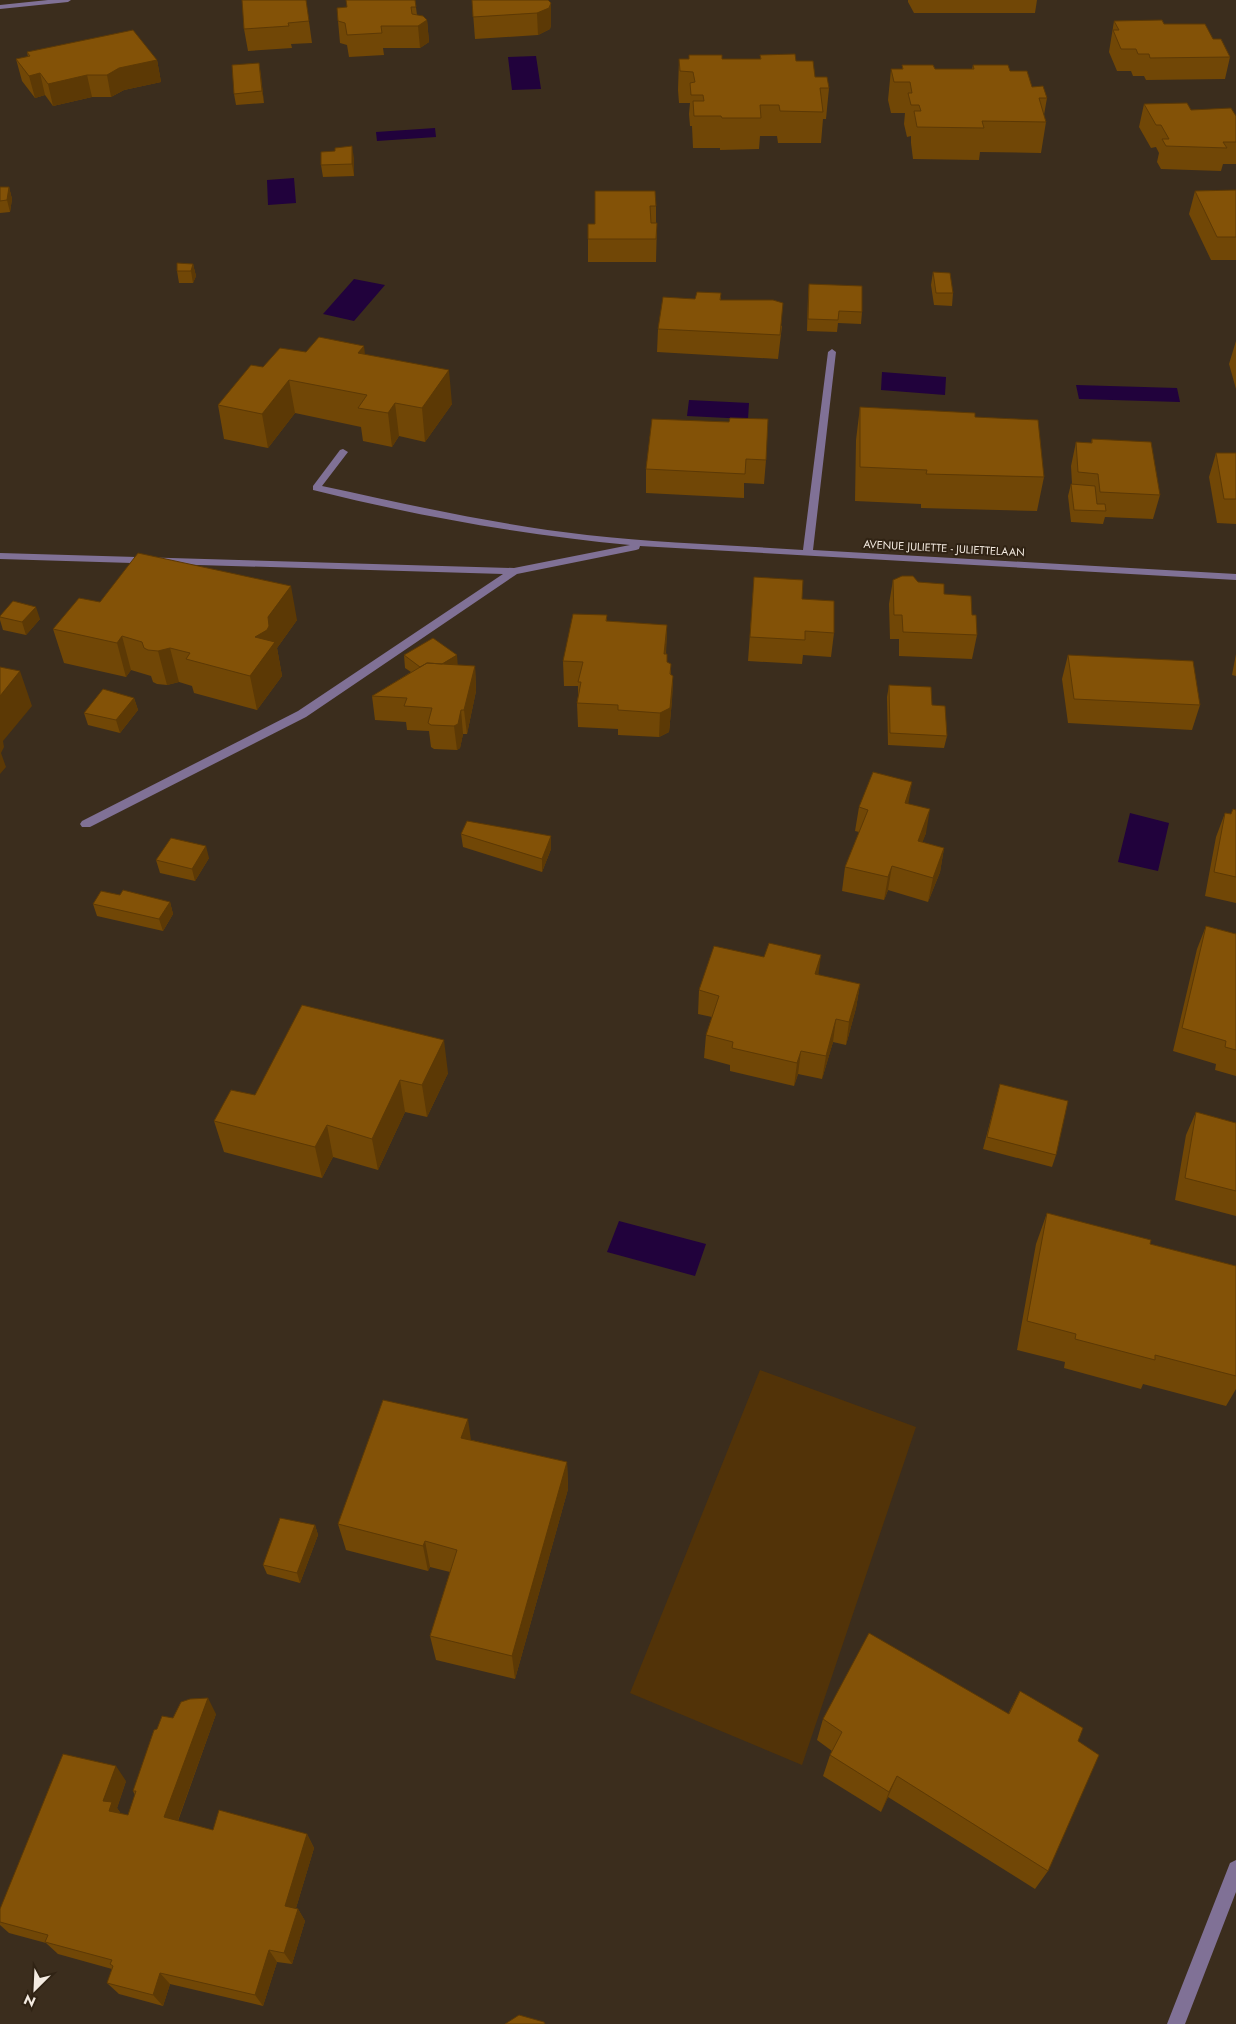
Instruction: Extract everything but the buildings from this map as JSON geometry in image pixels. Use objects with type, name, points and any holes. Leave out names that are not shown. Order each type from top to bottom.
[{"type":"street","points":[[0,7],[68,0]]},
{"type":"street","points":[[808,553],[832,352]]},
{"type":"street","points":[[342,452],[316,488],[406,509],[494,525],[586,538],[651,544]]},
{"type":"street","points":[[0,556],[514,571],[651,544]]},
{"type":"street","name":"AVENUE JULIETTE - JULIETTELAAN","points":[[651,544],[1236,577]]},
{"type":"street","points":[[86,824],[302,714],[514,571]]},
{"type":"street","points":[[1176,2024],[1236,1869]]},
{"type":"shaded area","points":[[536,56],[541,89],[512,90],[508,57]]},
{"type":"shaded area","points":[[435,128],[436,137],[377,141],[376,132]]},
{"type":"shaded area","points":[[294,178],[296,203],[268,205],[267,180]]},
{"type":"shaded area","points":[[354,279],[385,285],[354,321],[323,314]]},
{"type":"shaded area","points":[[882,372],[946,377],[945,395],[881,390]]},
{"type":"shaded area","points":[[1076,385],[1177,388],[1180,402],[1079,399]]},
{"type":"shaded area","points":[[689,400],[749,403],[748,419],[687,416]]},
{"type":"shaded area","points":[[1130,813],[1169,823],[1158,871],[1118,862]]},
{"type":"shaded area","points":[[619,1221],[706,1244],[695,1276],[607,1252]]},
{"type":"shaded area","points":[[760,1370],[916,1427],[802,1765],[630,1693]]}]
